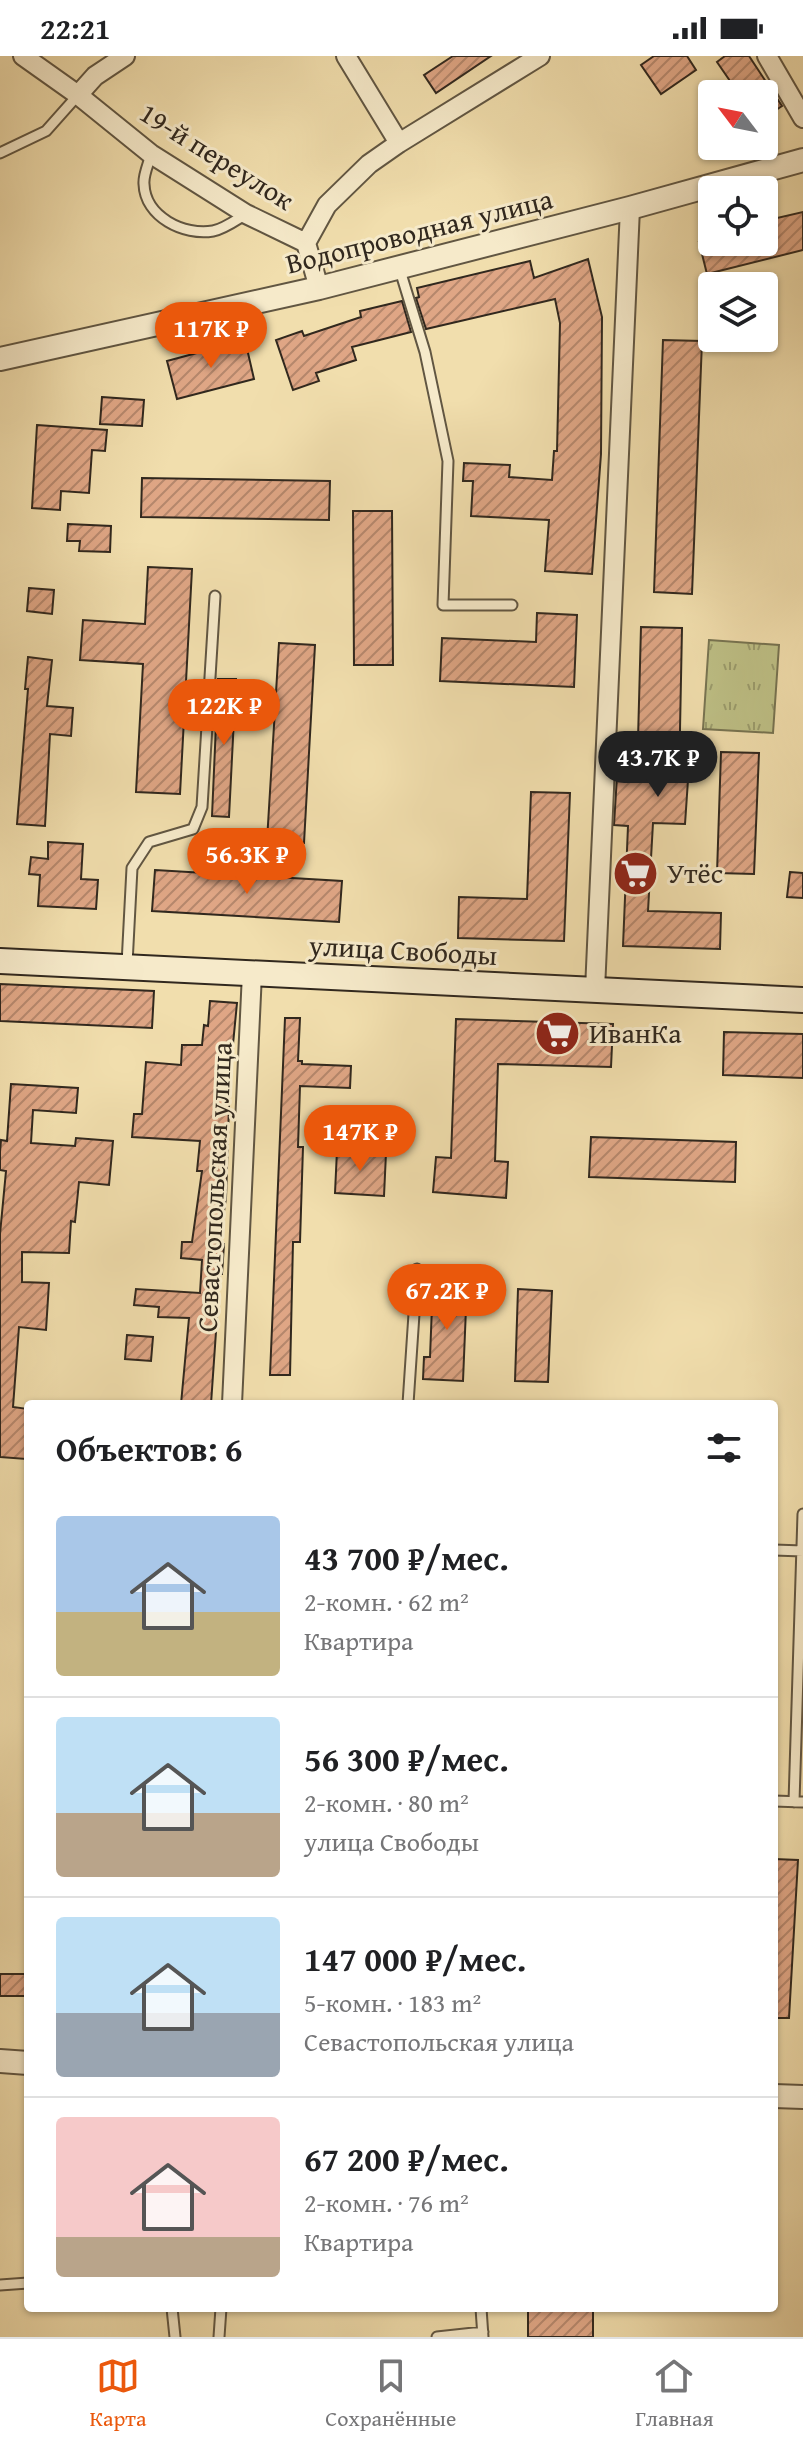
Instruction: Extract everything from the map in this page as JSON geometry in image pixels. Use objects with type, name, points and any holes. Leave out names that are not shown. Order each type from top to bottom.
[{"type":"main road","name":"улица Свободы","points":[[0,961],[803,1000]]},
{"type":"street","name":"19-й переулок","points":[[23,56],[78,95],[151,154],[246,214],[306,243],[319,288]]},
{"type":"street","points":[[78,95],[95,76],[125,56]]},
{"type":"street","points":[[346,56],[399,143]]},
{"type":"street","points":[[306,243],[327,205],[369,164],[540,56]]},
{"type":"street","points":[[767,56],[803,118]]},
{"type":"street","name":"Водопроводная улица","points":[[0,359],[319,288],[803,160]]},
{"type":"street","points":[[595,990],[630,208]]},
{"type":"street","name":"Севастопольская улица","points":[[232,1400],[252,973]]},
{"type":"street","points":[[0,2061],[24,2063]]},
{"type":"street","points":[[778,2096],[803,2097]]},
{"type":"lane","points":[[0,153],[46,131],[78,95]]},
{"type":"lane","points":[[151,154],[143,183],[149,204],[166,221],[190,232],[215,231],[246,214]]},
{"type":"lane","points":[[399,267],[425,352],[448,461],[443,605],[512,605]]},
{"type":"lane","points":[[127,967],[132,868],[149,842],[193,829],[202,807],[215,596]]},
{"type":"lane","points":[[408,1400],[417,1269]]},
{"type":"lane","points":[[778,1801],[798,1802],[803,1514]]},
{"type":"lane","points":[[778,1550],[802,1551]]},
{"type":"lane","points":[[0,2285],[24,2283]]},
{"type":"lane","points":[[172,2312],[175,2337]]},
{"type":"lane","points":[[219,2337],[221,2312]]},
{"type":"lane","points":[[437,2337],[483,2334],[481,2312]]},
{"type":"green space","points":[[709,640],[779,645],[773,733],[703,729]]},
{"type":"building","points":[[453,56],[491,56],[436,93],[424,75]]},
{"type":"building","points":[[654,56],[687,56],[696,70],[661,94],[641,65]]},
{"type":"building","points":[[725,56],[749,56],[765,80],[729,80],[717,62]]},
{"type":"building","points":[[803,212],[803,250],[715,272],[706,272],[702,256],[778,256],[778,218]]},
{"type":"building","points":[[588,259],[602,317],[601,454],[592,574],[545,571],[549,520],[471,516],[473,481],[463,481],[464,463],[510,465],[509,477],[552,480],[554,451],[557,451],[560,323],[555,299],[426,329],[416,298],[419,297],[417,288],[530,261],[534,278]]},
{"type":"building","points":[[402,301],[411,332],[352,347],[356,360],[316,373],[319,381],[293,390],[276,340],[302,331],[304,336],[361,317],[360,311]]},
{"type":"building","points":[[245,340],[254,379],[177,399],[167,361]]},
{"type":"building","points":[[663,340],[698,341],[698,352],[702,352],[692,594],[654,592]]},
{"type":"building","points":[[102,397],[144,400],[142,426],[100,424]]},
{"type":"building","points":[[37,425],[107,430],[105,451],[92,450],[89,493],[61,491],[60,510],[32,508]]},
{"type":"building","points":[[142,478],[330,481],[329,520],[141,517]]},
{"type":"building","points":[[353,511],[392,511],[393,665],[354,665]]},
{"type":"building","points":[[68,524],[111,526],[110,552],[79,551],[80,541],[67,541]]},
{"type":"building","points":[[148,567],[192,569],[180,794],[136,792],[143,664],[80,660],[83,620],[145,624]]},
{"type":"building","points":[[29,588],[54,590],[52,614],[27,611]]},
{"type":"building","points":[[537,613],[577,615],[574,687],[440,681],[442,638],[536,642]]},
{"type":"building","points":[[641,627],[682,628],[679,780],[688,780],[685,824],[653,823],[648,911],[721,913],[720,949],[623,946],[628,826],[614,825],[617,776],[637,777]]},
{"type":"building","points":[[279,643],[315,645],[304,843],[267,841]]},
{"type":"building","points":[[28,657],[52,660],[47,706],[73,708],[71,736],[50,734],[45,826],[17,824]]},
{"type":"building","points":[[218,679],[236,679],[229,817],[212,816]]},
{"type":"building","points":[[721,752],[759,753],[754,874],[717,873]]},
{"type":"building","points":[[531,792],[570,793],[564,941],[458,938],[459,897],[527,899]]},
{"type":"building","points":[[48,842],[83,844],[81,879],[98,880],[96,909],[38,906],[40,875],[29,874],[31,857],[48,859]]},
{"type":"building","points":[[155,870],[342,881],[339,922],[152,911]]},
{"type":"building","points":[[790,872],[803,873],[803,898],[787,897]]},
{"type":"building","points":[[0,984],[154,991],[152,1028],[0,1021]]},
{"type":"building","points":[[210,1001],[237,1003],[230,1075],[226,1198],[219,1244],[224,1244],[211,1400],[181,1400],[189,1318],[158,1317],[159,1307],[134,1305],[136,1289],[200,1293],[202,1260],[181,1258],[182,1242],[192,1242],[202,1171],[197,1171],[200,1141],[132,1137],[134,1114],[142,1114],[146,1062],[181,1065],[182,1045],[202,1045],[204,1025],[208,1026]]},
{"type":"building","points":[[285,1018],[300,1018],[298,1061],[302,1064],[351,1066],[350,1088],[300,1086],[298,1147],[303,1147],[300,1242],[293,1242],[290,1375],[270,1375]]},
{"type":"building","points":[[456,1019],[613,1024],[611,1067],[498,1064],[495,1161],[508,1162],[506,1198],[433,1192],[436,1157],[451,1158]]},
{"type":"building","points":[[724,1032],[803,1034],[803,1078],[723,1075]]},
{"type":"building","points":[[11,1084],[78,1088],[76,1113],[33,1110],[31,1143],[75,1146],[76,1138],[113,1141],[109,1185],[79,1182],[75,1222],[71,1221],[69,1253],[22,1252],[22,1282],[49,1283],[46,1330],[19,1327],[13,1407],[24,1408],[24,1459],[0,1457],[0,1234],[6,1171],[0,1170],[0,1152],[1,1140],[7,1141]]},
{"type":"building","points":[[591,1137],[736,1142],[735,1182],[589,1177]]},
{"type":"building","points":[[337,1150],[386,1153],[384,1196],[335,1193]]},
{"type":"building","points":[[428,1283],[467,1284],[463,1381],[423,1379],[424,1357],[430,1357],[432,1306],[427,1306]]},
{"type":"building","points":[[518,1289],[552,1291],[548,1382],[515,1381]]},
{"type":"building","points":[[127,1335],[153,1337],[151,1361],[125,1359]]},
{"type":"building","points":[[778,1859],[798,1860],[789,2018],[778,2018]]},
{"type":"building","points":[[0,1974],[24,1974],[24,1996],[0,1996]]},
{"type":"building","points":[[528,2312],[593,2312],[593,2337],[528,2337]]},
{"type":"place","name":"Утёс","points":[[636,873]]},
{"type":"place","name":"ИванКа","points":[[558,1033]]}]
